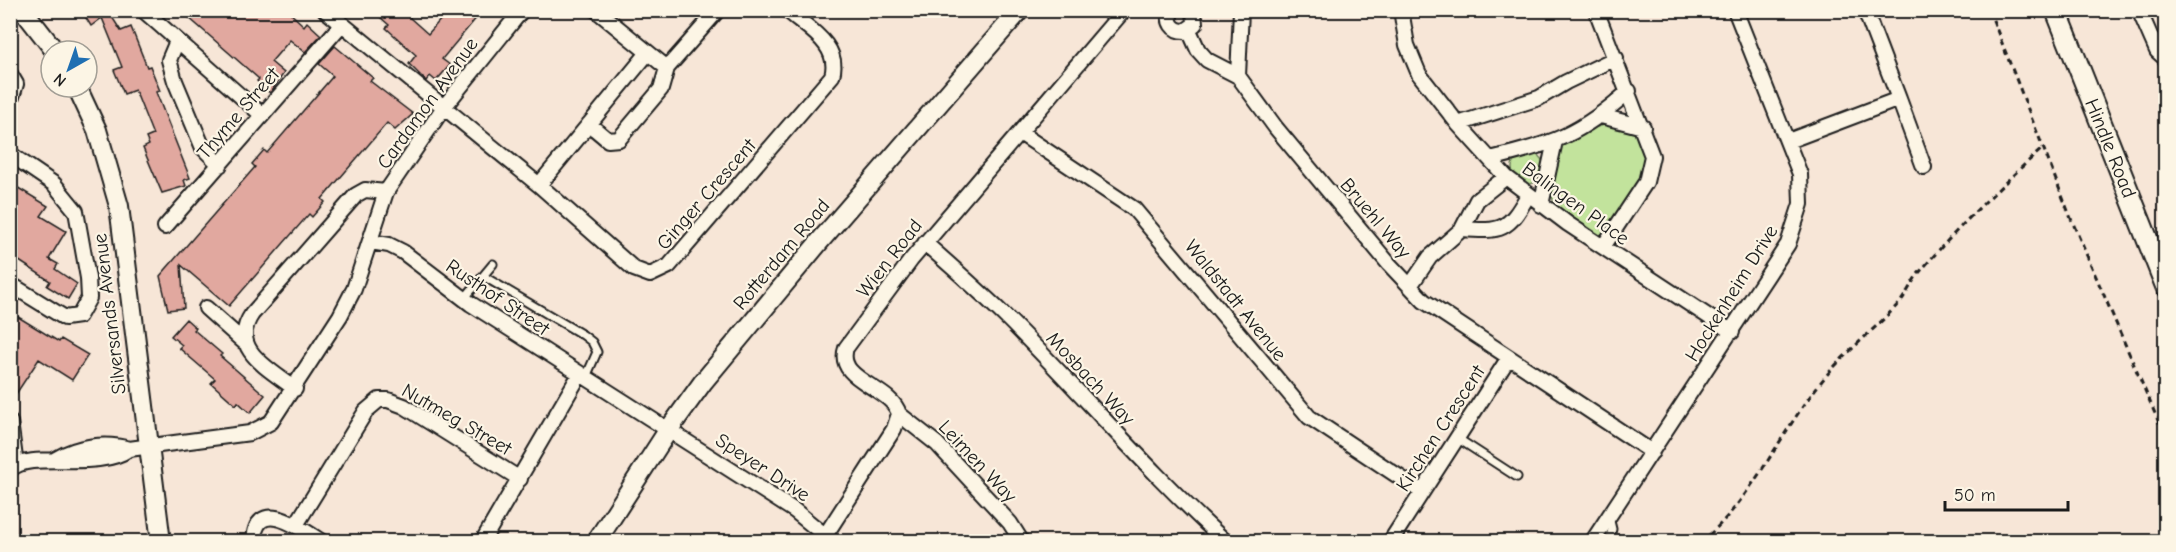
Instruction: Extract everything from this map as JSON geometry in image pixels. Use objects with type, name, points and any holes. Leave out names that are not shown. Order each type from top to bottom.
[{"type":"main road","name":"Hindle Road","points":[[2056,10],[2166,286]]},
{"type":"street","points":[[23,10],[46,39]]},
{"type":"street","points":[[143,10],[262,115]]},
{"type":"street","name":"Ginger Crescent","points":[[325,10],[539,185],[634,269],[650,275],[669,266],[832,76],[835,61],[832,50],[787,10]]},
{"type":"street","name":"Cardamon Avenue","points":[[13,467],[83,455],[115,457],[129,449],[255,432],[271,422],[295,389],[340,316],[371,242],[386,192],[444,107],[522,10]]},
{"type":"street","points":[[596,10],[647,54],[667,68]]},
{"type":"street","points":[[589,124],[608,140],[618,140],[661,89],[667,68],[718,10]]},
{"type":"street","name":"Rotterdam Road","points":[[596,542],[669,429],[703,382],[813,250],[1020,10]]},
{"type":"street","name":"Wien Road","points":[[899,414],[890,399],[847,368],[844,353],[852,338],[925,243],[1124,10]]},
{"type":"street","points":[[1172,10],[1170,22],[1174,28],[1182,31],[1190,30],[1196,21],[1194,10]]},
{"type":"street","points":[[1238,76],[1241,10]]},
{"type":"street","name":"Balingen Place","points":[[1401,10],[1412,62],[1458,124],[1506,177],[1541,205],[1731,332]]},
{"type":"street","points":[[1596,10],[1643,127],[1652,156],[1648,176],[1603,247]]},
{"type":"street","name":"Hockenheim Drive","points":[[1592,542],[1788,244],[1798,218],[1802,196],[1800,174],[1735,10]]},
{"type":"street","points":[[1865,10],[1924,167]]},
{"type":"street","points":[[2139,10],[2157,51],[2166,59]]},
{"type":"street","name":"Thyme Street","points":[[165,227],[341,25]]},
{"type":"street","name":"Bruehl Way","points":[[1190,30],[1198,50],[1207,60],[1238,76],[1276,128],[1410,286],[1431,307],[1508,359]]},
{"type":"street","points":[[177,42],[169,60],[172,74],[202,148],[220,165]]},
{"type":"street","points":[[539,185],[647,54]]},
{"type":"street","points":[[1458,124],[1539,98],[1616,58]]},
{"type":"street","points":[[10,74],[16,81],[10,103]]},
{"type":"street","points":[[1490,159],[1555,141],[1601,116],[1629,91]]},
{"type":"street","name":"Silversands Avenue","points":[[83,99],[100,140],[119,206],[161,542]]},
{"type":"street","points":[[1788,141],[1899,99]]},
{"type":"street","points":[[1601,116],[1643,127]]},
{"type":"street","name":"Waldstadt Avenue","points":[[1020,133],[1134,208],[1309,417],[1422,492]]},
{"type":"street","points":[[1541,205],[1555,141]]},
{"type":"street","points":[[10,154],[54,184],[72,203],[80,226],[89,298],[79,316],[65,318],[10,284]]},
{"type":"street","points":[[1410,286],[1430,257],[1462,229],[1477,200],[1506,177]]},
{"type":"street","name":"Cardamon Avenue","points":[[244,342],[245,327],[252,314],[356,195],[364,190],[386,192]]},
{"type":"street","points":[[1462,229],[1494,231],[1504,228],[1513,221],[1528,195]]},
{"type":"street","name":"Rusthof Street","points":[[371,242],[396,247],[464,299],[604,388]]},
{"type":"street","name":"Mosbach Way","points":[[925,243],[1008,319],[1185,505],[1226,542]]},
{"type":"street","points":[[206,308],[244,342],[251,353],[295,389]]},
{"type":"street","name":"Kirchen Crescent","points":[[1390,542],[1508,359],[1652,453]]},
{"type":"street","points":[[482,542],[583,375]]},
{"type":"street","name":"Speyer Drive","points":[[604,388],[795,511],[826,539]]},
{"type":"street","name":"Nutmeg Street","points":[[296,525],[366,411],[379,400],[388,400],[404,406],[520,479]]},
{"type":"street","points":[[826,539],[894,429],[899,414]]},
{"type":"street","name":"Leimen Way","points":[[899,414],[937,444],[1010,524],[1022,542]]},
{"type":"street","points":[[10,422],[13,467]]},
{"type":"street","points":[[254,542],[257,525],[264,519],[279,518],[296,525],[322,542]]},
{"type":"lane","points":[[464,299],[487,278],[493,264]]},
{"type":"lane","points":[[487,278],[592,342],[597,352],[583,375]]},
{"type":"lane","points":[[1457,438],[1517,477]]},
{"type":"lane","points":[[1609,517],[1612,529],[1609,542]]},
{"type":"path","points":[[1989,10],[2043,148],[2166,439]]},
{"type":"path","points":[[1701,542],[1718,527],[1754,483],[1781,437],[1821,382],[1901,301],[1917,276],[1955,234],[2007,180],[2043,148]]},
{"type":"green space","points":[[1608,124],[1626,129],[1639,136],[1646,148],[1647,168],[1606,233],[1596,236],[1556,207],[1550,192],[1556,155],[1561,147],[1589,129]]},
{"type":"green space","points":[[1528,152],[1540,156],[1544,168],[1540,180],[1528,184],[1516,180],[1512,168],[1516,156]]},
{"type":"building","points":[[81,10],[115,10],[110,14],[121,31],[131,27],[147,67],[150,66],[160,91],[156,92],[190,178],[184,180],[186,186],[162,193],[143,148],[149,145],[146,138],[153,135],[135,90],[124,94],[114,70],[122,67],[102,18],[91,26]]},
{"type":"building","points":[[180,10],[287,10],[304,26],[307,22],[321,35],[305,52],[290,40],[271,62],[284,73],[270,93],[257,81],[259,79]]},
{"type":"building","points":[[372,10],[401,10],[428,34],[449,10],[483,10],[442,59],[450,65],[436,81],[430,76],[426,81],[409,64],[416,55],[386,28],[389,25]]},
{"type":"building","points":[[335,46],[373,78],[370,81],[413,114],[395,130],[387,123],[322,199],[325,202],[312,217],[309,214],[229,306],[181,265],[184,308],[168,310],[160,276],[255,167],[252,164],[264,150],[267,153],[333,76],[319,64]]},
{"type":"building","points":[[10,183],[48,206],[41,216],[66,231],[49,259],[58,264],[55,269],[77,284],[68,299],[47,286],[50,281],[10,255]]},
{"type":"building","points":[[10,312],[59,342],[61,339],[88,355],[72,380],[39,359],[10,403]]},
{"type":"building","points":[[186,319],[196,328],[194,330],[222,354],[220,356],[265,395],[250,413],[238,402],[236,405],[211,383],[215,379],[179,348],[182,345],[171,336]]}]
